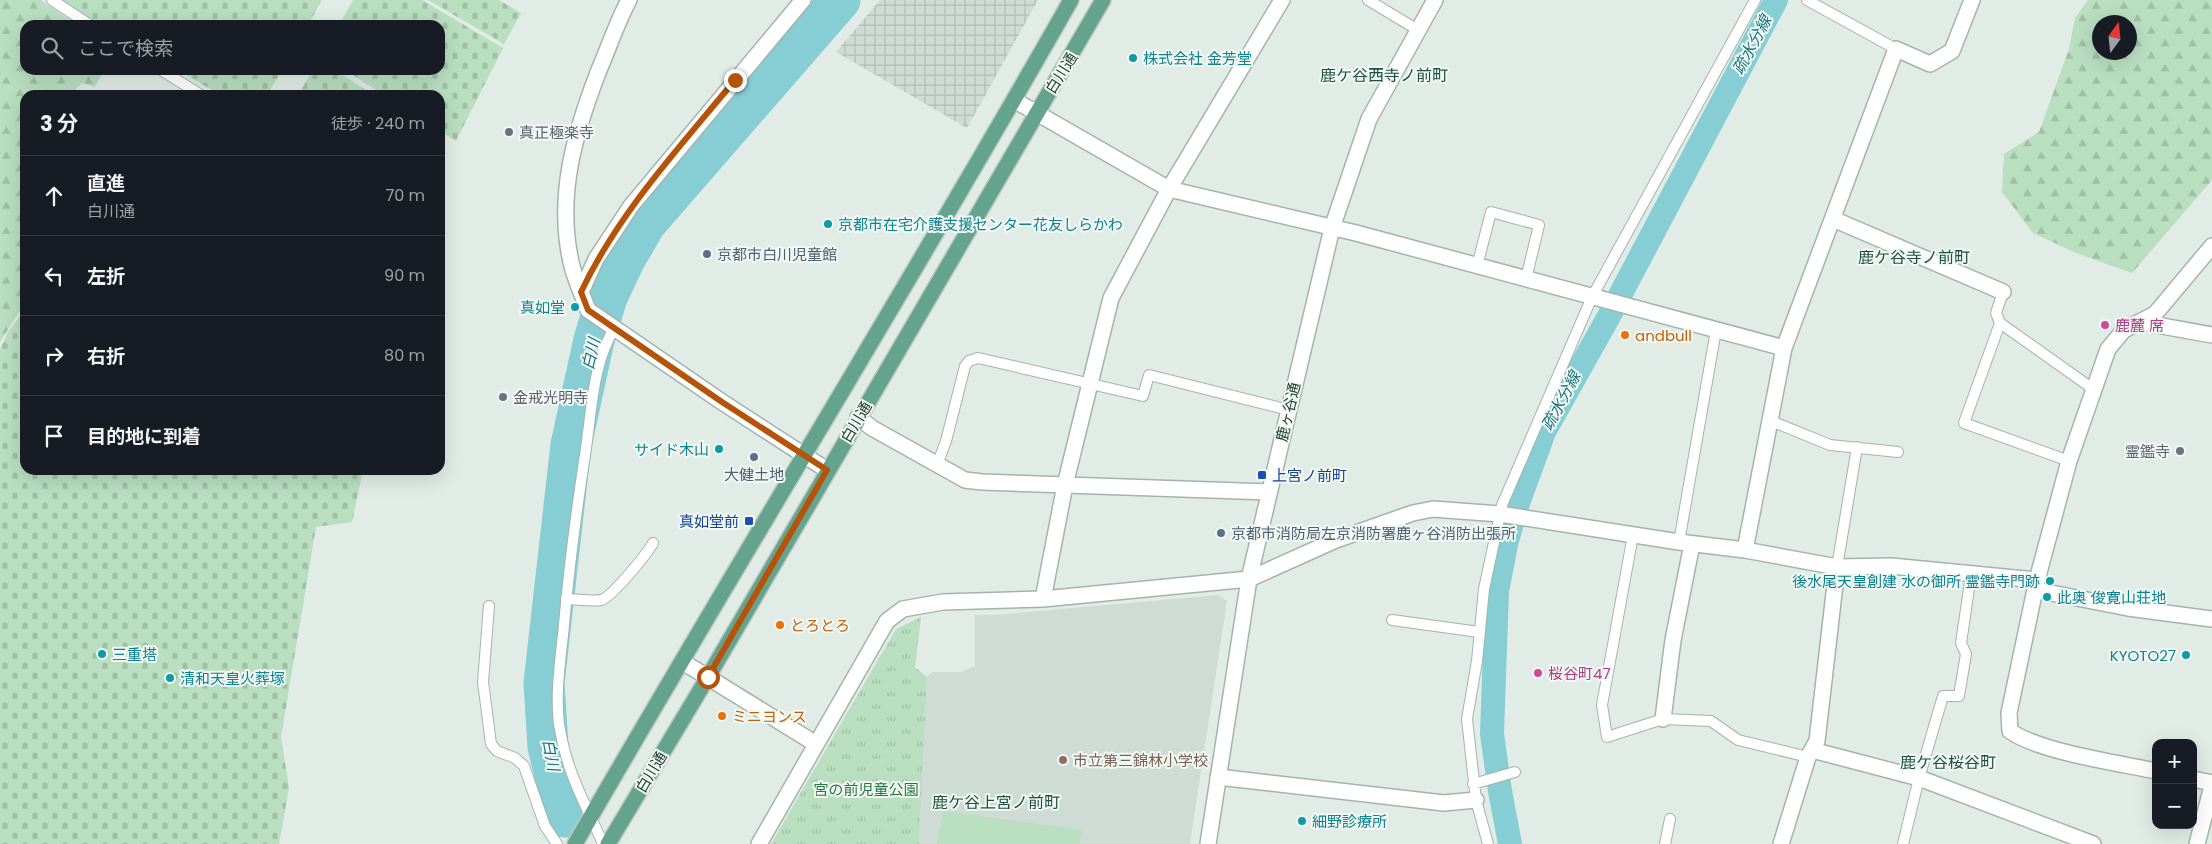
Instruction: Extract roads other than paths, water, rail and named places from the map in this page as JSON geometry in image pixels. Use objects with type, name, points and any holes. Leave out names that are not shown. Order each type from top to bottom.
[{"type":"main road","name":"白川通","points":[[576,844],[1071,0]]},
{"type":"main road","name":"白川通","points":[[608,844],[708,677],[1036,112],[1075,52],[1103,0]]},
{"type":"street","points":[[628,0],[580,118],[570,158],[564,215],[571,265],[588,310],[722,402],[827,470]]},
{"type":"street","points":[[581,292],[596,259],[631,206],[803,0]]},
{"type":"street","points":[[1043,599],[1065,485],[1088,383],[1111,298],[1169,190],[1282,0]]},
{"type":"street","name":"鹿ヶ谷通","points":[[1208,844],[1249,578],[1332,228],[1369,119],[1435,0]]},
{"type":"street","points":[[1745,550],[1784,348],[1896,49],[1930,64],[1952,51],[1972,0]]},
{"type":"street","points":[[1014,100],[1169,190],[1332,228],[1784,348]]},
{"type":"street","points":[[1833,219],[2003,292]]},
{"type":"street","points":[[2152,770],[2060,750],[2019,738],[2010,731],[2010,713],[2036,585],[2069,461],[2108,349],[2124,330],[2155,314],[2212,246]]},
{"type":"street","points":[[2140,322],[2212,335]]},
{"type":"street","points":[[858,418],[872,428],[965,480],[1269,492]]},
{"type":"street","points":[[759,844],[887,621],[903,609],[943,602],[1043,599],[1249,578],[1336,540],[1413,513],[1433,509],[1453,509],[1503,515],[1686,543],[1745,550],[1838,566],[1892,566],[1971,575],[2036,585],[2128,608],[2212,619]]},
{"type":"street","points":[[1663,719],[1686,543]]},
{"type":"street","points":[[1780,844],[1810,754],[1817,741],[1838,566]]},
{"type":"street","points":[[683,662],[816,744]]},
{"type":"street","points":[[1810,754],[1919,778],[2093,844]]},
{"type":"street","points":[[1218,777],[1444,803],[1476,800]]},
{"type":"street","points":[[2196,844],[2212,785],[2197,780]]},
{"type":"lane","points":[[52,0],[82,20]]},
{"type":"lane","points":[[1368,0],[1418,30]]},
{"type":"lane","points":[[1488,844],[1473,784],[1467,718],[1484,589],[1503,515],[1535,427],[1755,0]]},
{"type":"lane","points":[[1807,0],[1896,49]]},
{"type":"lane","points":[[169,75],[194,90]]},
{"type":"lane","points":[[1477,266],[1491,212],[1539,225],[1526,279]]},
{"type":"lane","points":[[2003,292],[1996,313],[2000,323],[2093,389]]},
{"type":"lane","points":[[2000,323],[1964,423],[2069,461]]},
{"type":"lane","points":[[603,844],[575,787],[566,760],[559,722],[558,685],[577,502],[595,382],[612,325]]},
{"type":"lane","points":[[1686,543],[1716,330]]},
{"type":"lane","points":[[937,465],[946,441],[965,366],[969,361],[978,358],[1143,396],[1149,375],[1289,410]]},
{"type":"lane","points":[[1771,421],[1830,445],[1898,452]]},
{"type":"lane","points":[[1838,566],[1857,447]]},
{"type":"lane","points":[[1633,535],[1602,705],[1606,737],[1663,719],[1711,721],[1738,740],[1810,754]]},
{"type":"lane","points":[[566,599],[601,600],[610,597],[616,587],[645,556],[653,543]]},
{"type":"lane","points":[[1903,844],[1919,778],[1943,696],[1959,696],[1966,654],[1961,643],[1971,575]]},
{"type":"lane","points":[[489,606],[483,682],[491,744],[497,751],[515,758],[524,766],[545,826],[556,844]]},
{"type":"lane","points":[[1392,620],[1479,632]]},
{"type":"lane","points":[[1473,784],[1515,772]]},
{"type":"lane","points":[[1665,844],[1670,819]]},
{"type":"waterway","name":"白川","points":[[565,817],[548,747],[544,683],[571,445],[594,340],[607,297],[625,259],[646,223],[840,0]]},
{"type":"waterway","name":"疏水分線","points":[[1510,844],[1492,734],[1497,591],[1507,540],[1518,503],[1544,432],[1608,318],[1776,0]]},
{"type":"place","name":"株式会社 金芳堂","points":[[1133,58]]},
{"type":"place","name":"真正極楽寺","points":[[509,132]]},
{"type":"place","name":"京都市在宅介護支援センター花友しらかわ","points":[[828,224]]},
{"type":"place","name":"京都市白川児童館","points":[[707,254]]},
{"type":"place","name":"真如堂","points":[[575,307]]},
{"type":"place","name":"鹿麓 席","points":[[2105,325]]},
{"type":"place","name":"andbull","points":[[1625,335]]},
{"type":"place","name":"金戒光明寺","points":[[503,397]]},
{"type":"place","name":"サイド木山","points":[[719,449]]},
{"type":"place","name":"霊鑑寺","points":[[2180,451]]},
{"type":"place","name":"大健土地","points":[[754,457]]},
{"type":"place","name":"上宮ノ前町","points":[[1262,475]]},
{"type":"place","name":"真如堂前","points":[[749,521]]},
{"type":"place","name":"京都市消防局左京消防署鹿ヶ谷消防出張所","points":[[1221,533]]},
{"type":"place","name":"後水尾天皇創建 水の御所 霊鑑寺門跡","points":[[2050,581]]},
{"type":"place","name":"此奥 俊寛山荘地","points":[[2047,597]]},
{"type":"place","name":"とろとろ","points":[[780,625]]},
{"type":"place","name":"三重塔","points":[[102,654]]},
{"type":"place","name":"KYOTO27","points":[[2186,655]]},
{"type":"place","name":"桜谷町47","points":[[1538,673]]},
{"type":"place","name":"清和天皇火葬塚","points":[[170,678]]},
{"type":"place","name":"ミニヨンス","points":[[722,716]]},
{"type":"place","name":"市立第三錦林小学校","points":[[1063,760]]},
{"type":"place","name":"細野診療所","points":[[1302,821]]},
{"type":"district","name":"鹿ケ谷西寺ノ前町","points":[[1384,75]]},
{"type":"district","name":"鹿ケ谷寺ノ前町","points":[[1914,257]]},
{"type":"district","name":"鹿ケ谷桜谷町","points":[[1948,762]]},
{"type":"district","name":"鹿ケ谷上宮ノ前町","points":[[996,802]]},
{"type":"park label","name":"宮の前児童公園","points":[[866,789]]}]
